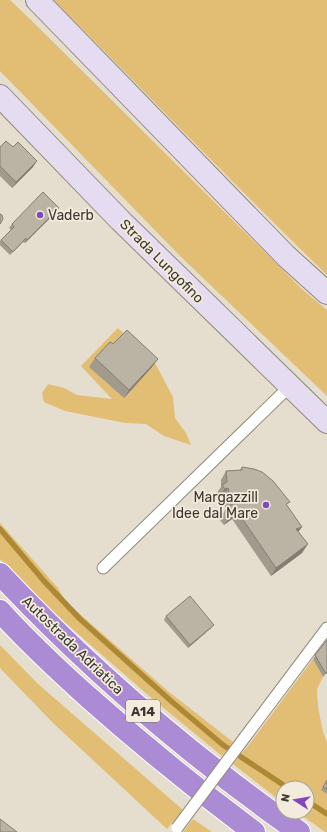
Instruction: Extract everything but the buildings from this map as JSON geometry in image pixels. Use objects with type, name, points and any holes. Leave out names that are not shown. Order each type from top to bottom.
[{"type":"highway","name":"Autostrada Adriatica","points":[[0,574],[19,595],[125,695],[218,773],[299,832]]},
{"type":"highway","name":"Autostrada Adriatica","points":[[0,612],[56,668],[114,720],[165,764],[254,832]]},
{"type":"main road","points":[[37,0],[286,256],[327,293]]},
{"type":"main road","name":"Strada Lungofino","points":[[0,96],[126,225],[327,422]]},
{"type":"lane","points":[[102,568],[290,386]]},
{"type":"lane","points":[[177,830],[327,628]]},
{"type":"shaded area","points":[[0,0],[10,0],[303,290],[327,310],[327,396],[181,257],[0,71]]},
{"type":"shaded area","points":[[54,0],[327,0],[327,275],[224,173]]},
{"type":"shaded area","points":[[118,328],[155,363],[173,397],[175,418],[186,433],[191,445],[164,436],[146,424],[125,423],[65,411],[44,402],[42,393],[48,384],[64,388],[77,395],[112,399],[81,366]]},
{"type":"shaded area","points":[[0,523],[58,588],[66,602],[169,692],[233,742],[222,756],[148,695],[27,588],[0,559]]},
{"type":"shaded area","points":[[0,645],[37,683],[183,810],[167,829],[52,722],[0,668]]},
{"type":"shaded area","points":[[313,659],[323,677],[317,689],[318,707],[323,732],[327,742],[327,832],[308,820],[315,820],[315,780],[275,780],[275,797],[233,764]]},
{"type":"shaded area","points":[[193,819],[212,832],[183,832]]},
{"type":"waterway","points":[[0,529],[44,581],[80,619],[171,701],[223,745],[276,780]]},
{"type":"waterway","points":[[315,806],[327,814]]},
{"type":"place","name":"Vaderb","points":[[40,215]]},
{"type":"place","name":"Margazzill Idee dal Mare","points":[[266,505]]}]
